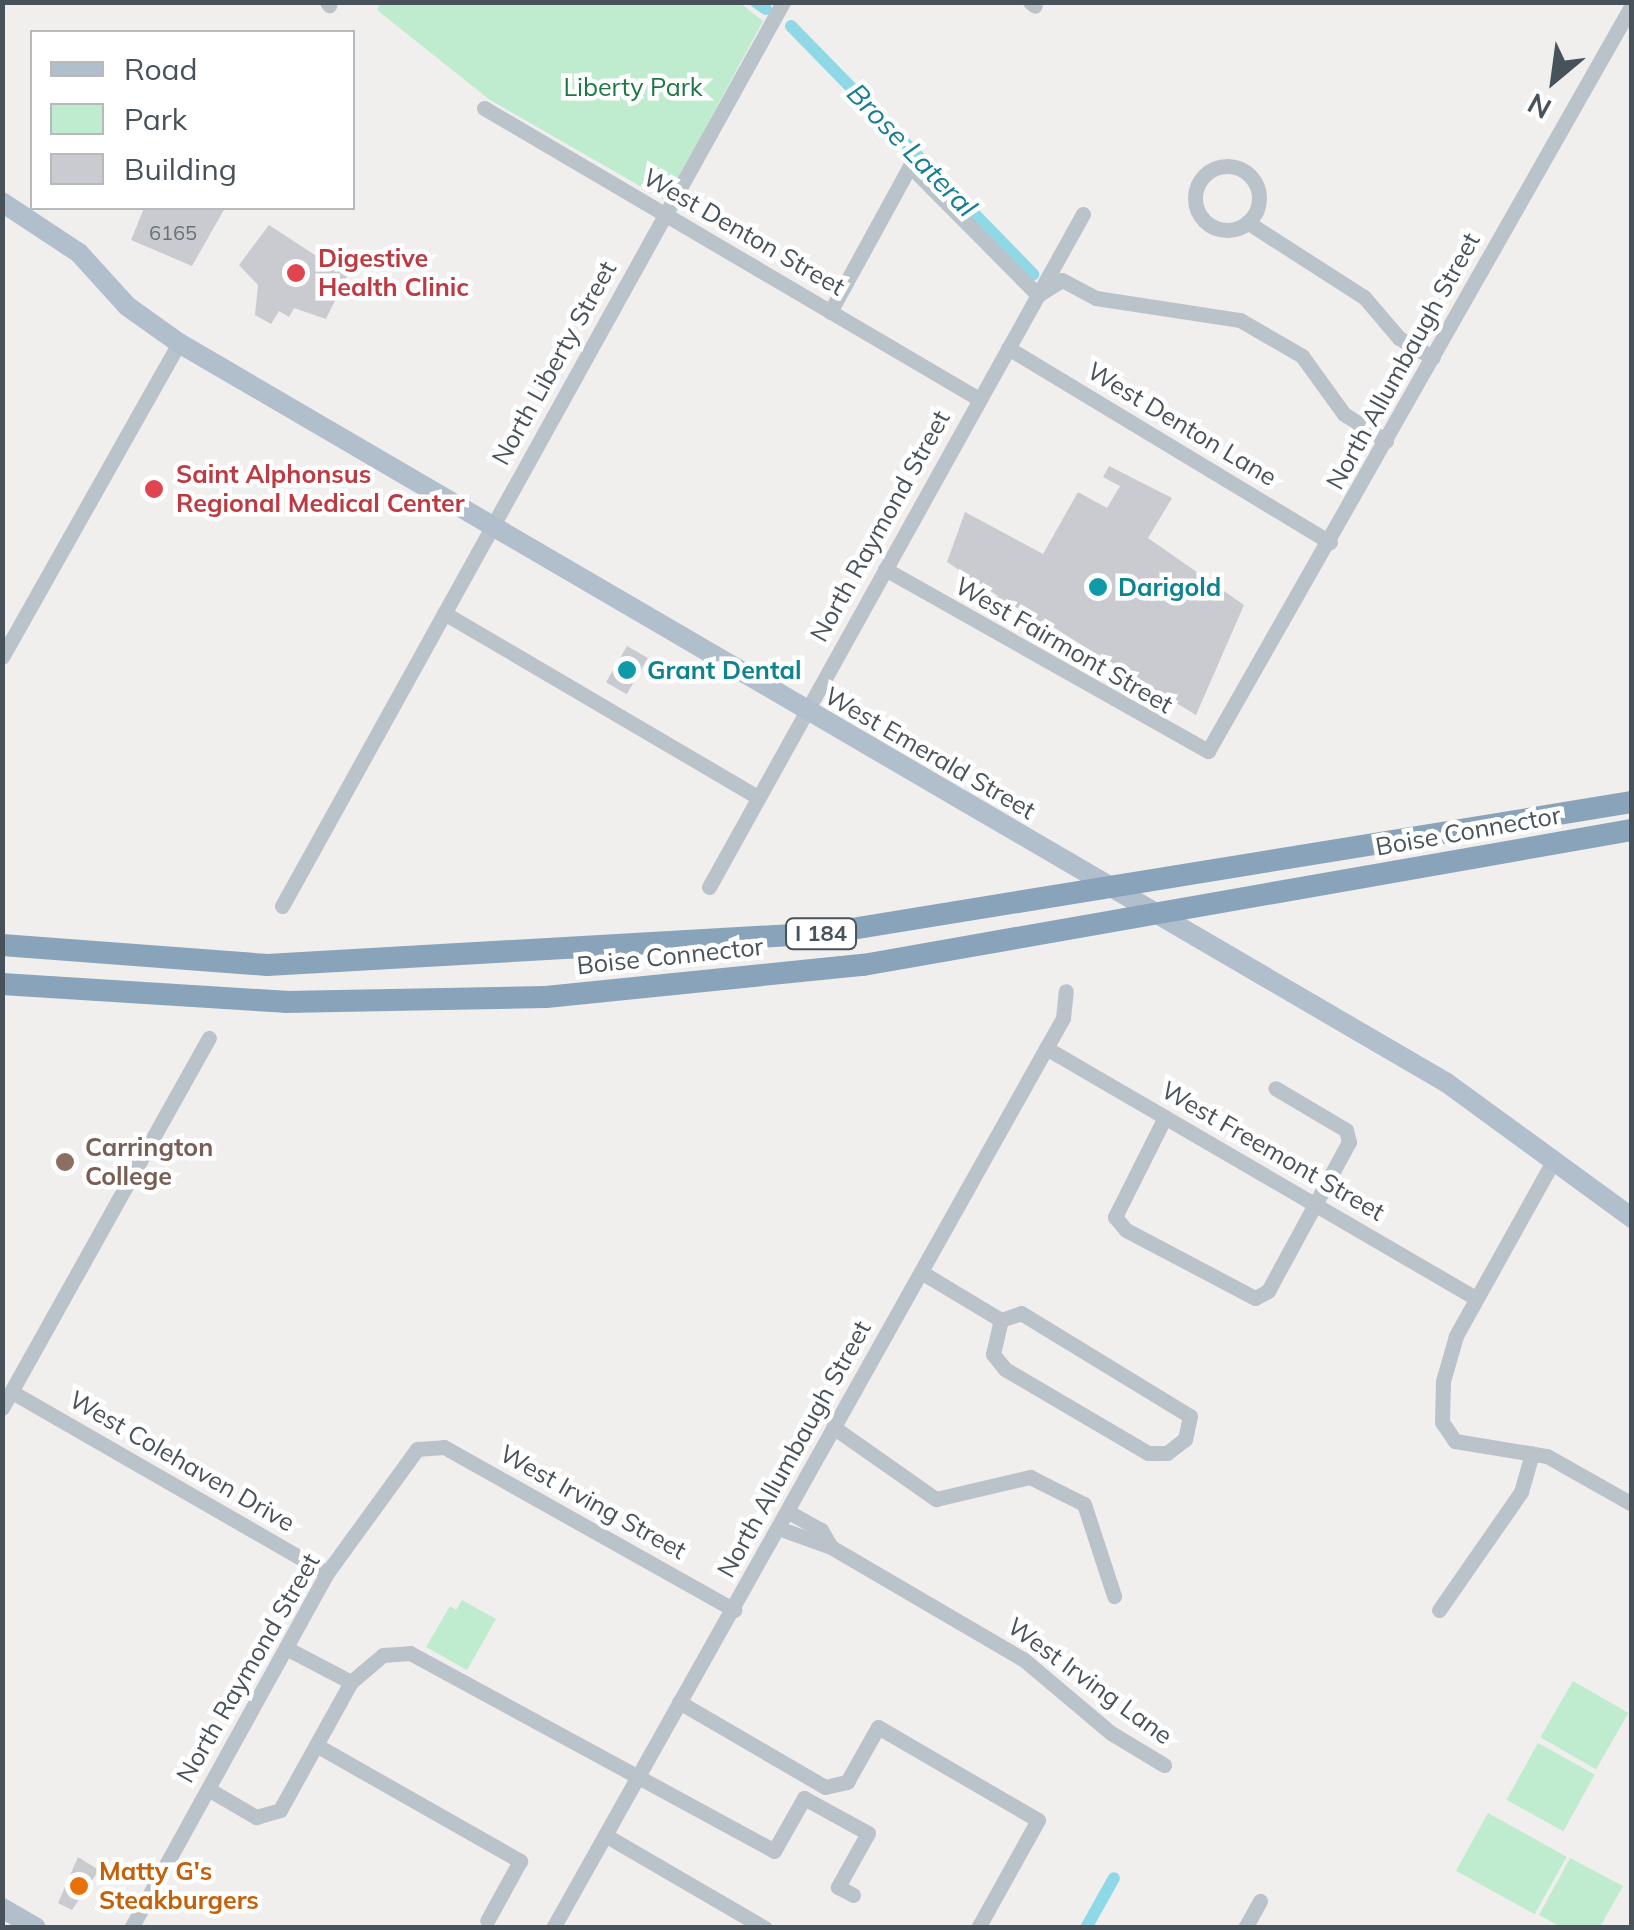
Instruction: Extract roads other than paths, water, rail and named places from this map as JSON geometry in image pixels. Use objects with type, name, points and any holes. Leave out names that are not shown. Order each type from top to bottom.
[{"type":"highway","name":"Boise Connector","points":[[2,945],[267,965],[827,934],[1632,802]]},
{"type":"highway","name":"Boise Connector","points":[[2,984],[285,1002],[546,996],[863,965],[1632,832]]},
{"type":"main road","name":"West Emerald Street","points":[[2,202],[79,253],[127,306],[178,343],[1494,1113],[1551,1165],[1632,1218]]},
{"type":"main road","points":[[2,1908],[36,1928]]},
{"type":"street","name":"North Liberty Street","points":[[282,906],[783,2]]},
{"type":"street","name":"North Allumbaugh Street","points":[[1219,741],[1632,5]]},
{"type":"street","name":"West Denton Street","points":[[484,108],[980,399]]},
{"type":"street","points":[[830,312],[910,166],[1038,295],[1062,280],[1096,298],[1240,320],[1302,356],[1344,414],[1386,441]]},
{"type":"street","points":[[1232,166],[1250,176],[1258,205],[1247,222],[1228,229],[1208,223],[1195,195],[1204,176],[1232,166]]},
{"type":"street","name":"North Raymond Street","points":[[709,886],[1083,214]]},
{"type":"street","points":[[1247,222],[1364,297],[1399,338],[1434,358]]},
{"type":"street","points":[[2,656],[178,343]]},
{"type":"street","name":"West Denton Lane","points":[[1008,348],[1330,542]]},
{"type":"street","name":"West Fairmont Street","points":[[885,569],[1188,746],[1208,751],[1219,741]]},
{"type":"street","points":[[444,614],[758,797]]},
{"type":"street","name":"North Allumbaugh Street","points":[[553,1928],[1063,1018],[1066,991]]},
{"type":"street","points":[[2,1408],[209,1038]]},
{"type":"street","name":"West Freemont Street","points":[[1046,1048],[1476,1298]]},
{"type":"street","points":[[1165,1117],[1115,1216],[1126,1230],[1256,1298],[1268,1291],[1349,1142],[1346,1130],[1275,1088]]},
{"type":"street","points":[[1551,1165],[1476,1298],[1442,1380],[1448,1436],[1532,1454],[1602,1481],[1632,1504]]},
{"type":"street","points":[[920,1272],[1001,1320],[1021,1313],[1138,1380],[1190,1416],[1185,1438],[1167,1453],[1148,1453],[1004,1369],[993,1354],[1001,1320]]},
{"type":"street","name":"West Colehaven Drive","points":[[12,1392],[327,1573]]},
{"type":"street","points":[[833,1428],[936,1498],[1030,1478],[1084,1504],[1114,1596]]},
{"type":"street","name":"North Raymond Street","points":[[131,1928],[327,1573],[424,1446]]},
{"type":"street","name":"West Irving Street","points":[[424,1446],[444,1447],[734,1610]]},
{"type":"street","points":[[1438,1610],[1521,1492],[1532,1454]]},
{"type":"street","name":"West Irving Lane","points":[[787,1511],[821,1530],[831,1546]]},
{"type":"street","name":"West Irving Lane","points":[[778,1528],[831,1546],[1024,1659],[1111,1733],[1164,1765]]},
{"type":"street","points":[[286,1648],[351,1682]]},
{"type":"street","points":[[208,1789],[268,1819],[351,1682],[383,1654],[410,1653],[774,1852],[804,1798],[836,1815],[868,1833],[838,1886],[853,1895]]},
{"type":"street","points":[[679,1702],[826,1788],[846,1782],[878,1727],[1038,1820],[978,1928]]},
{"type":"street","points":[[316,1745],[520,1861],[487,1921]]},
{"type":"street","points":[[605,1835],[765,1928]]},
{"type":"street","points":[[1245,1928],[1260,1902]]},
{"type":"waterway","name":"Brose Lateral","points":[[756,2],[766,9]]},
{"type":"waterway","name":"Brose Lateral","points":[[791,26],[1033,274]]},
{"type":"waterway","points":[[1086,1928],[1114,1878]]},
{"type":"place","name":"Digestive Health Clinic","points":[[296,273]]},
{"type":"place","name":"Saint Alphonsus Regional Medical Center","points":[[154,489]]},
{"type":"place","name":"Darigold","points":[[1098,587]]},
{"type":"place","name":"Grant Dental","points":[[627,670]]},
{"type":"place","name":"Carrington College","points":[[65,1162]]},
{"type":"place","name":"Matty G's Steakburgers","points":[[79,1886]]},
{"type":"park label","name":"Liberty Park","points":[[633,87]]}]
